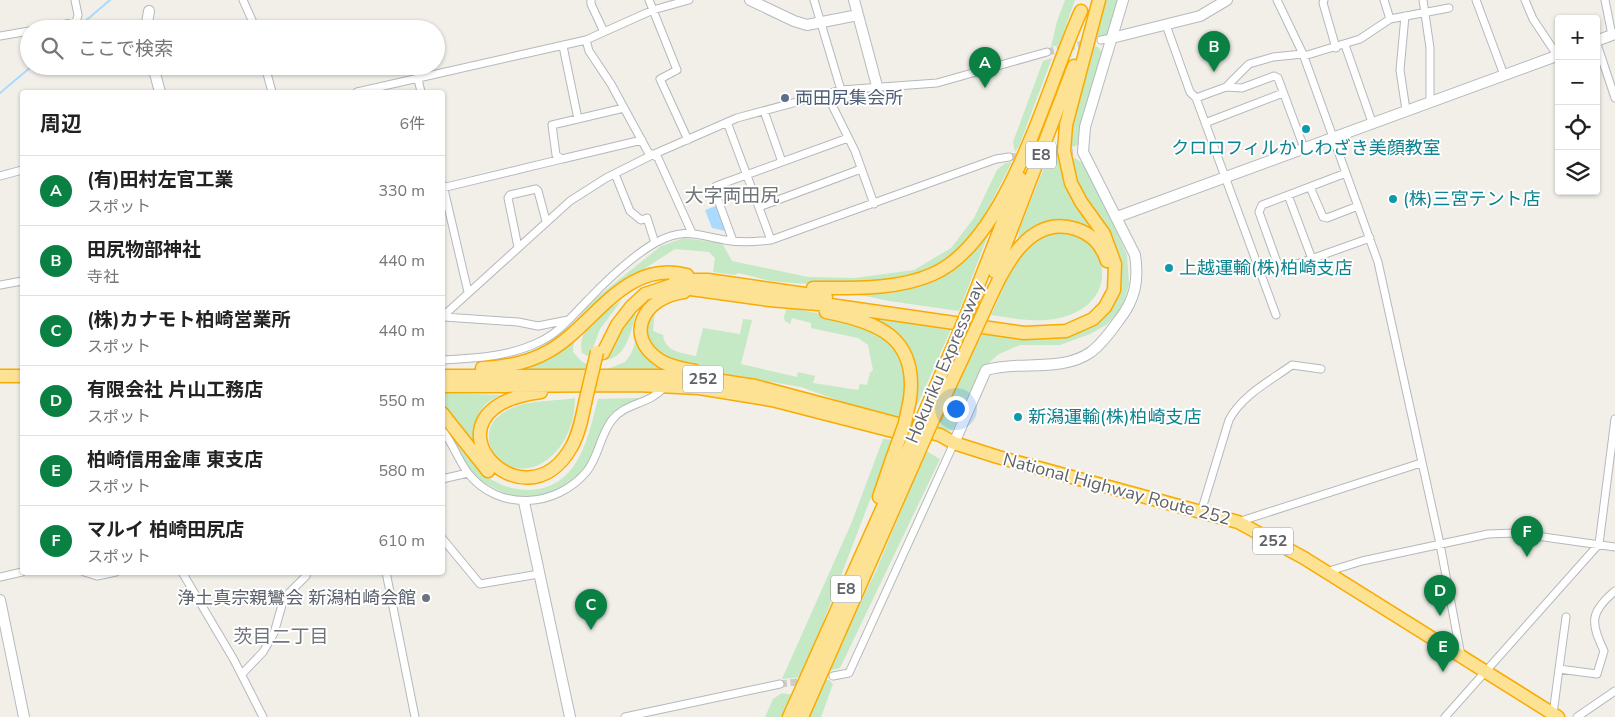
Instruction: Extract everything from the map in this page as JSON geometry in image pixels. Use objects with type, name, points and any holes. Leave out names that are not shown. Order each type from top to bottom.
[{"type":"highway","points":[[770,295],[1035,334],[1056,333],[1075,328],[1100,313],[1114,290],[1115,264],[1104,234],[1081,202],[1071,183],[1064,151],[1066,125],[1097,0]]},
{"type":"highway","name":"Hokuriku Expressway","points":[[790,717],[903,462],[935,407],[979,308],[1052,128],[1097,0]]},
{"type":"highway","points":[[770,295],[897,283],[931,275],[959,258],[984,228],[1016,170],[1037,126],[1082,5]]},
{"type":"highway","name":"Hokuriku Expressway","points":[[979,308],[1082,5]]},
{"type":"highway","points":[[666,386],[542,392],[514,397],[496,406],[484,419],[480,434],[482,450],[491,464],[511,476],[528,477],[545,473],[560,462],[571,447],[579,430],[588,403],[600,352],[617,314],[640,291],[655,284],[671,280],[770,295],[1010,324],[1049,326],[1077,318],[1098,303],[1108,280],[1105,254],[1096,241],[1083,231],[1060,226],[1042,231],[1027,240],[1010,258],[979,308]]},
{"type":"highway","points":[[445,371],[504,366],[539,356],[568,338],[619,290],[650,275],[674,272],[707,286]]},
{"type":"highway","points":[[707,286],[676,293],[660,299],[648,308],[642,320],[642,335],[654,355],[668,365],[678,368],[757,383],[821,402]]},
{"type":"highway","points":[[770,295],[866,321],[883,329],[897,340],[909,363],[912,379],[905,423],[903,462]]},
{"type":"highway","points":[[0,376],[20,376]]},
{"type":"highway","name":"National Highway Route 252","points":[[445,376],[646,376],[702,378],[755,386],[821,402],[940,436],[954,443],[1238,522],[1326,572],[1555,715]]},
{"type":"highway","points":[[0,384],[20,384]]},
{"type":"highway","name":"National Highway Route 252","points":[[445,386],[666,386],[748,395],[893,432],[937,442],[954,443]]},
{"type":"highway","points":[[445,417],[488,471],[502,480],[528,484],[552,477],[571,460],[585,432],[588,403]]},
{"type":"highway","name":"Hokuriku Expressway","points":[[802,717],[903,462],[930,426],[935,407]]},
{"type":"street","points":[[76,0],[78,15],[77,20]]},
{"type":"street","points":[[243,0],[252,20]]},
{"type":"street","points":[[591,0],[590,4],[604,32]]},
{"type":"street","points":[[649,0],[677,70],[660,79],[688,140]]},
{"type":"street","points":[[445,73],[586,40],[653,10],[689,0]]},
{"type":"street","points":[[814,0],[841,90]]},
{"type":"street","points":[[854,0],[877,86]]},
{"type":"street","points":[[833,676],[849,673],[986,370],[1000,366],[1054,364],[1090,353],[1101,343],[1123,316],[1132,301],[1138,270],[1135,255],[1117,217],[1078,152],[1123,0]]},
{"type":"street","points":[[1101,40],[1200,16],[1226,0]]},
{"type":"street","points":[[1277,0],[1304,55],[1370,238],[1381,274],[1440,544],[1461,657]]},
{"type":"street","points":[[1324,0],[1322,3],[1336,48]]},
{"type":"street","points":[[1384,0],[1390,19]]},
{"type":"street","points":[[1423,0],[1430,48],[1430,102]]},
{"type":"street","points":[[1476,0],[1504,75]]},
{"type":"street","points":[[1525,0],[1533,19],[1555,51]]},
{"type":"street","points":[[1600,40],[1614,35],[1605,0]]},
{"type":"street","points":[[756,1],[794,22],[807,25],[858,15]]},
{"type":"street","points":[[1226,87],[1249,64],[1274,57],[1304,55],[1336,48],[1360,39],[1390,19],[1449,8]]},
{"type":"street","points":[[148,20],[149,11]]},
{"type":"street","points":[[1405,16],[1400,70],[1406,110]]},
{"type":"street","points":[[1166,25],[1190,92],[1196,98],[1226,177],[1276,315]]},
{"type":"street","points":[[0,36],[20,33]]},
{"type":"street","points":[[586,40],[588,51],[608,79],[642,140],[652,155],[658,158],[692,233]]},
{"type":"street","points":[[1345,45],[1372,122]]},
{"type":"street","points":[[563,46],[578,119]]},
{"type":"street","points":[[445,315],[570,201],[615,174],[652,155],[728,122],[841,90],[937,83],[1048,52]]},
{"type":"street","points":[[1600,53],[1615,98]]},
{"type":"street","points":[[1117,217],[1555,56]]},
{"type":"street","points":[[155,75],[159,90]]},
{"type":"street","points":[[267,75],[271,90]]},
{"type":"street","points":[[366,90],[436,75]]},
{"type":"street","points":[[1196,98],[1226,87],[1242,88],[1274,76],[1278,78],[1304,148]]},
{"type":"street","points":[[418,79],[421,90]]},
{"type":"street","points":[[1205,122],[1284,93]]},
{"type":"street","points":[[827,95],[848,138],[874,204]]},
{"type":"street","points":[[562,159],[556,156],[550,128],[552,125],[624,108]]},
{"type":"street","points":[[764,111],[782,162]]},
{"type":"street","points":[[728,122],[771,240]]},
{"type":"street","points":[[733,241],[714,188],[716,186],[848,138]]},
{"type":"street","points":[[445,187],[642,140]]},
{"type":"street","points":[[445,360],[497,357],[540,342],[568,320],[603,284],[656,243],[687,233],[733,241],[771,240],[996,159],[1009,157]]},
{"type":"street","points":[[759,207],[861,169]]},
{"type":"street","points":[[0,176],[20,171]]},
{"type":"street","points":[[1346,173],[1262,205],[1259,212],[1281,268],[1370,238]]},
{"type":"street","points":[[615,174],[630,211],[641,220],[647,218],[656,243]]},
{"type":"street","points":[[1310,187],[1323,218],[1358,206]]},
{"type":"street","points":[[518,247],[508,198],[510,195],[536,189],[546,221]]},
{"type":"street","points":[[445,195],[468,292]]},
{"type":"street","points":[[1288,195],[1312,259]]},
{"type":"street","points":[[0,285],[20,281]]},
{"type":"street","points":[[445,317],[518,322],[538,326],[568,320]]},
{"type":"street","points":[[1201,512],[1229,420],[1234,410],[1244,400],[1292,365],[1321,369]]},
{"type":"street","points":[[445,435],[468,473],[486,489],[524,502],[553,496],[578,481],[591,464],[612,420],[624,409],[657,396],[666,386]]},
{"type":"street","points":[[1444,717],[1599,544],[1615,419]]},
{"type":"street","points":[[1238,522],[1422,463]]},
{"type":"street","points":[[445,478],[468,473]]},
{"type":"street","points":[[524,502],[570,717]]},
{"type":"street","points":[[1326,572],[1362,561],[1488,534],[1515,534],[1614,547]]},
{"type":"street","points":[[445,542],[480,584],[539,574]]},
{"type":"street","points":[[0,577],[20,572]]},
{"type":"street","points":[[184,575],[242,674],[263,717]]},
{"type":"street","points":[[242,674],[263,652],[274,633],[284,598],[306,575]]},
{"type":"street","points":[[387,575],[415,717]]},
{"type":"street","points":[[1559,669],[1597,674],[1604,651],[1597,636],[1595,616],[1597,608],[1615,591]]},
{"type":"street","points":[[0,600],[24,717]]},
{"type":"street","points":[[1555,715],[1566,617]]},
{"type":"street","points":[[625,717],[780,684]]},
{"type":"street","points":[[1577,717],[1615,691]]},
{"type":"green space","points":[[1065,0],[1075,0],[1059,45],[1051,47],[1057,21]]},
{"type":"green space","points":[[1105,0],[1118,0],[1109,33],[1107,36],[1095,37]]},
{"type":"green space","points":[[1092,46],[1098,47],[1103,54],[1088,100],[1078,145],[1069,148],[1073,118]]},
{"type":"green space","points":[[1052,58],[1019,146],[1015,152],[1013,142],[1043,61]]},
{"type":"green space","points":[[1059,157],[1069,187],[1097,232],[1076,222],[1056,220],[1037,226],[1018,240],[1019,230],[1048,158]]},
{"type":"green space","points":[[1075,158],[1088,167],[1127,255],[1129,284],[1118,314],[1106,325],[1090,334],[1060,345],[1020,345],[999,354],[983,368],[952,431],[937,429],[983,332],[1067,333],[1117,292],[1121,274],[1117,253],[1081,196],[1070,160]]},
{"type":"green space","points":[[1012,162],[979,224],[963,246],[936,266],[915,274],[866,283],[792,283],[771,281],[738,273],[735,275],[713,272],[715,258],[709,252],[675,249],[619,285],[549,347],[508,362],[544,345],[571,325],[596,298],[661,246],[684,238],[722,243],[732,261],[808,277],[855,278],[914,270],[951,248],[974,218],[997,170],[1005,163]]},
{"type":"green space","points":[[995,217],[959,311],[889,301],[851,293],[900,290],[919,286],[936,279],[952,270],[966,256]]},
{"type":"green space","points":[[1055,233],[1073,236],[1087,243],[1096,254],[1101,266],[1102,280],[1097,293],[1087,305],[1072,314],[1062,317],[1032,320],[991,315],[1019,254],[1041,237]]},
{"type":"green space","points":[[621,301],[600,329],[591,353],[588,356],[582,353],[581,344],[583,336],[592,322],[606,310]]},
{"type":"green space","points":[[791,308],[858,323],[873,329],[887,338],[898,350],[905,366],[907,380],[899,422],[801,387],[686,367],[659,355],[647,340],[647,322],[655,309],[653,331],[663,335],[667,345],[675,351],[696,356],[703,328],[740,334],[743,319],[752,320],[741,364],[797,377],[798,372],[815,376],[813,383],[858,390],[860,384],[867,385],[870,373],[873,370],[868,345],[858,338],[811,328],[811,323],[792,318],[790,324],[785,321],[784,317],[786,310]]},
{"type":"green space","points":[[637,309],[631,332],[624,347],[620,353],[606,360],[614,336]]},
{"type":"green space","points":[[876,315],[952,327],[912,417],[905,343],[891,329],[877,322]]},
{"type":"green space","points":[[638,335],[682,375],[605,370],[625,362],[631,354]]},
{"type":"green space","points":[[574,339],[573,352],[582,362],[587,364],[584,370],[523,370],[552,357]]},
{"type":"green space","points":[[445,393],[502,395],[493,399],[481,409],[475,431],[476,449],[445,411]]},
{"type":"green space","points":[[575,398],[573,418],[566,437],[559,448],[542,463],[526,468],[511,466],[499,459],[491,447],[489,434],[494,421],[516,406],[532,402]]},
{"type":"green space","points":[[639,398],[611,414],[595,452],[586,466],[576,478],[549,497],[518,500],[480,481],[466,465],[449,432],[473,464],[488,477],[500,484],[513,488],[539,489],[552,485],[563,478],[578,460],[598,399]]},
{"type":"green space","points":[[883,439],[893,440],[802,677],[782,679],[851,524]]},
{"type":"green space","points":[[926,451],[940,459],[840,668],[827,671],[876,571]]},
{"type":"green space","points":[[824,680],[829,680],[833,684],[821,717],[808,717]]},
{"type":"green space","points":[[782,693],[793,695],[782,717],[765,717],[773,699]]},
{"type":"water","points":[[716,206],[726,231],[712,228],[705,210]]},
{"type":"waterway","points":[[87,20],[110,0]]},
{"type":"waterway","points":[[0,93],[21,75]]},
{"type":"tunnel","points":[[1047,52],[1101,40]]},
{"type":"tunnel","points":[[1009,157],[1073,152]]},
{"type":"tunnel","points":[[780,684],[805,681]]},
{"type":"place","name":"田尻物部神社","points":[[1214,72]]},
{"type":"place","name":"(有)田村左官工業","points":[[985,88]]},
{"type":"place","name":"両田尻集会所","points":[[785,98]]},
{"type":"place","name":"クロロフィルかしわざき美顔教室","points":[[1306,129]]},
{"type":"place","name":"(株)三宮テント店","points":[[1393,199]]},
{"type":"place","name":"上越運輸(株)柏崎支店","points":[[1169,268]]},
{"type":"place","name":"新潟運輸(株)柏崎支店","points":[[1018,417]]},
{"type":"place","name":"マルイ 柏崎田尻店","points":[[1527,557]]},
{"type":"place","name":"浄土真宗親鸞会 新潟柏崎会館","points":[[426,598]]},
{"type":"place","name":"有限会社 片山工務店","points":[[1440,616]]},
{"type":"place","name":"(株)カナモト柏崎営業所","points":[[591,630]]},
{"type":"place","name":"柏崎信用金庫 東支店","points":[[1443,672]]},
{"type":"district","name":"大字両田尻","points":[[732,196]]},
{"type":"district","name":"茨目二丁目","points":[[281,637]]}]
